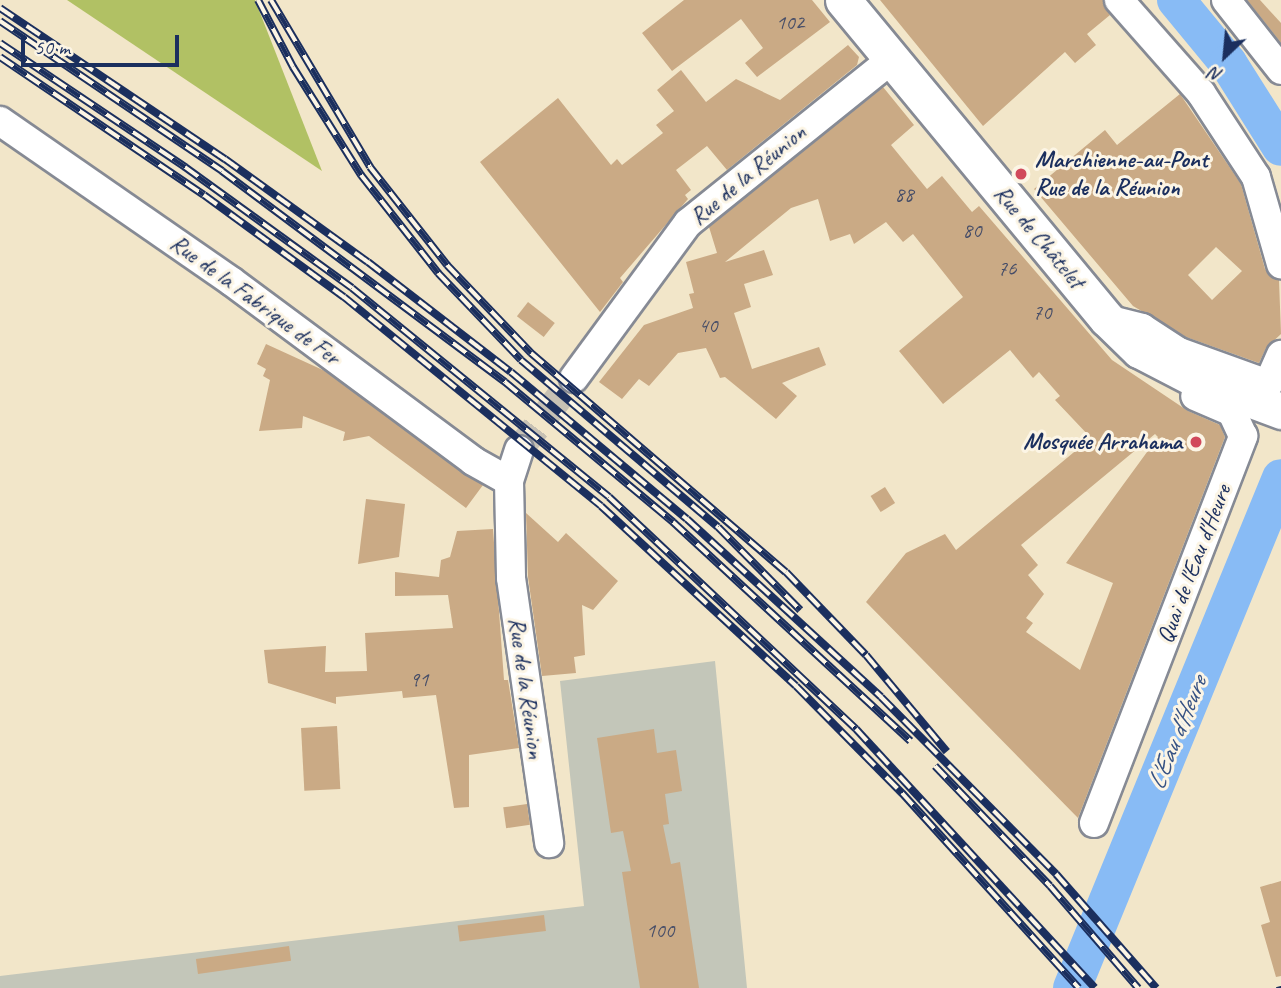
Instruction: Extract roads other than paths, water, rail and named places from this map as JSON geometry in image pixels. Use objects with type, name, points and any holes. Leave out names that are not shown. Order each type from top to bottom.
[{"type":"main road","name":"Rue de Châtelet","points":[[844,0],[1107,319],[1139,350],[1195,379],[1274,401]]},
{"type":"street","points":[[1119,0],[1201,93],[1256,177],[1281,264]]},
{"type":"street","points":[[1226,0],[1281,69]]},
{"type":"street","name":"Rue de la Réunion","points":[[574,378],[688,223],[892,59]]},
{"type":"street","name":"Rue de la Fabrique de Fer","points":[[0,121],[231,281],[473,461],[509,481]]},
{"type":"street","points":[[1107,319],[1142,328],[1179,352],[1274,401],[1281,355]]},
{"type":"street","name":"Quai de l'Eau d'Heure","points":[[1094,823],[1243,436],[1232,412],[1179,389],[1139,350]]},
{"type":"street","name":"Rue de la Réunion","points":[[519,450],[509,481],[518,639],[549,843]]},
{"type":"waterway","name":"L'Eau d'Heure","points":[[1176,0],[1228,63],[1281,147]]},
{"type":"waterway","name":"L'Eau d'Heure","points":[[1072,988],[1281,478]]},
{"type":"tunnel","points":[[519,450],[574,378]]},
{"type":"tram line","points":[[1277,988],[1281,987]]},
{"type":"railway","points":[[258,0],[293,67],[361,175],[438,273],[521,360],[718,527],[800,610]]},
{"type":"railway","points":[[271,0],[370,167],[447,265],[531,353],[786,572],[866,655],[947,752]]},
{"type":"railway","points":[[0,8],[225,159],[368,262],[511,372],[687,519],[881,697],[1056,874],[1156,988]]},
{"type":"railway","points":[[0,21],[222,171],[505,382],[673,522],[910,741]]},
{"type":"railway","points":[[0,43],[185,167],[352,288],[609,497],[856,729],[1095,988]]},
{"type":"railway","points":[[0,57],[204,195],[344,297],[601,506],[796,686],[902,793],[1079,988]]},
{"type":"railway","points":[[935,766],[1050,886],[1138,988]]},
{"type":"place","name":"Marchienne-au-Pont Rue de la Réunion","points":[[1021,174]]},
{"type":"place","name":"Mosquée Arrahama","points":[[1196,442]]}]
